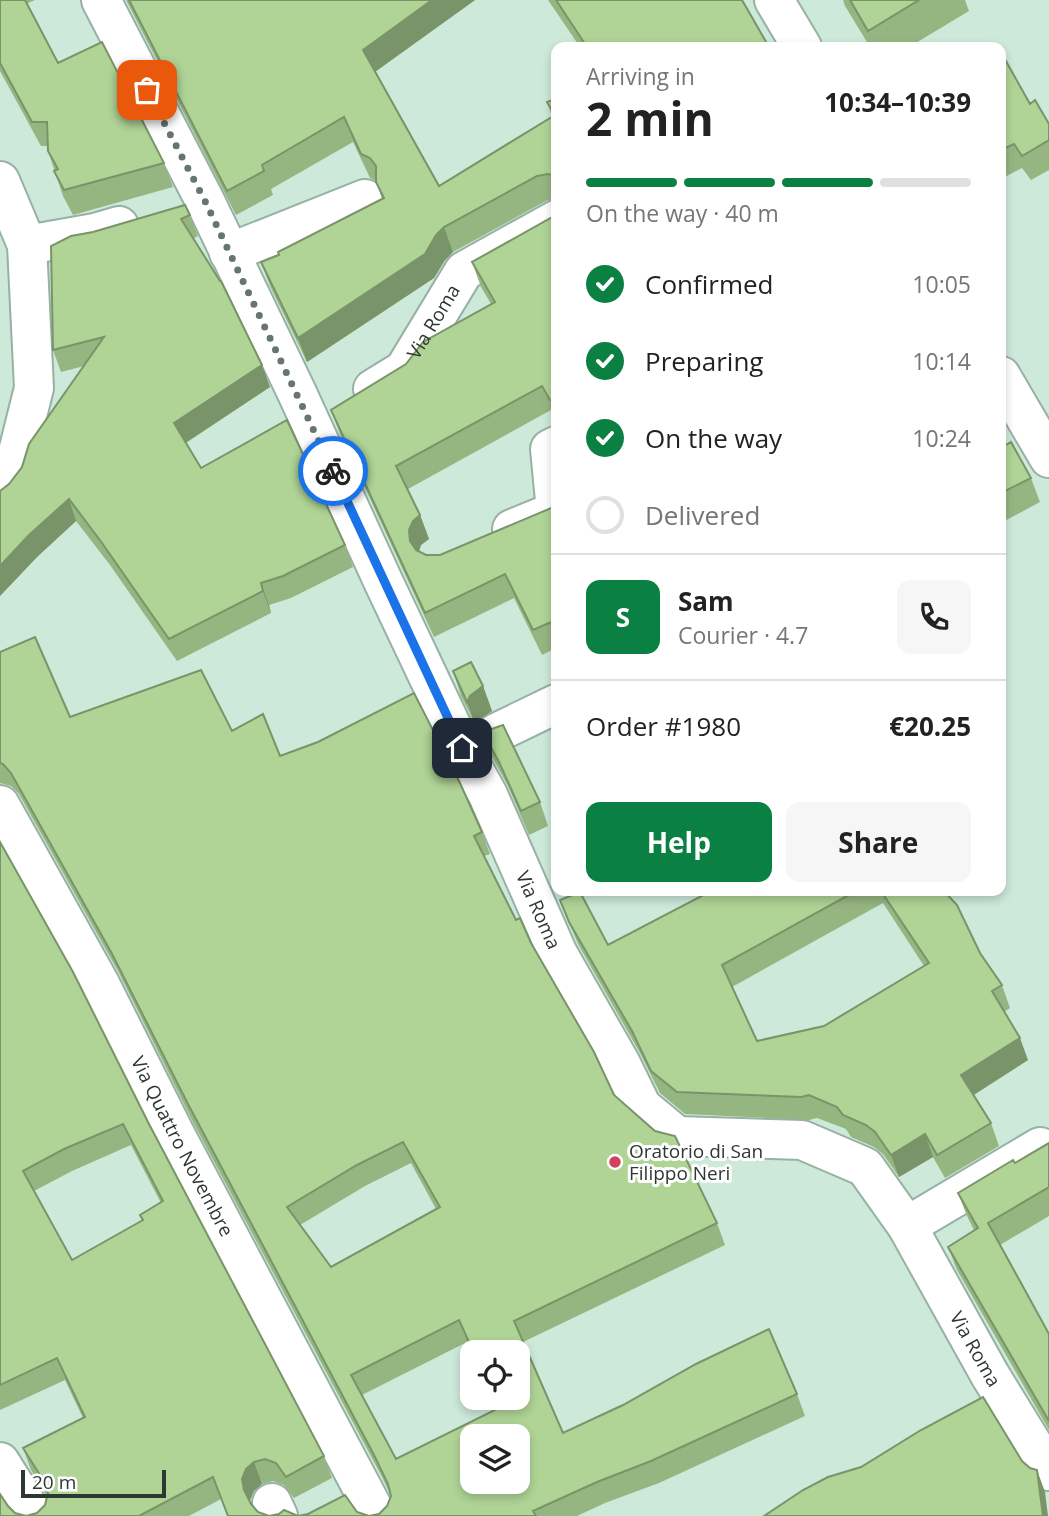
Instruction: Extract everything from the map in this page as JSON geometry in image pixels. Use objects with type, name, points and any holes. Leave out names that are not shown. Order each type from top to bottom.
[{"type":"street","name":"Via Roma","points":[[101,0],[205,201],[311,426],[389,579],[477,741],[488,795],[558,954],[621,1064],[642,1107],[677,1136],[802,1140],[865,1167],[907,1226],[990,1375],[1049,1471]]},
{"type":"street","points":[[774,0],[799,42]]},
{"type":"street","points":[[0,181],[27,245],[34,388],[4,481]]},
{"type":"street","points":[[229,253],[365,199]]},
{"type":"street","points":[[27,245],[95,233],[205,201]]},
{"type":"street","name":"Via Roma","points":[[311,426],[404,370],[464,271],[551,223]]},
{"type":"street","points":[[1006,385],[1049,458]]},
{"type":"street","points":[[486,539],[551,513]]},
{"type":"street","points":[[477,741],[551,706]]},
{"type":"street","name":"Via Quattro Novembre","points":[[0,805],[100,984],[182,1148],[370,1502],[300,1510]]},
{"type":"street","points":[[907,1226],[1040,1147]]},
{"type":"street","points":[[0,1462],[34,1516]]},
{"type":"building","points":[[0,0],[25,0],[58,63],[102,42],[164,163],[64,190],[54,171],[58,169],[48,151],[47,122],[32,122],[0,63]]},
{"type":"building","points":[[129,0],[432,0],[363,50],[439,186],[551,117],[551,175],[537,176],[444,227],[425,254],[298,338],[261,262],[384,198],[376,182],[376,166],[370,158],[361,154],[344,117],[262,165],[264,171],[227,191]]},
{"type":"building","points":[[556,0],[742,0],[766,42],[584,42]]},
{"type":"building","points":[[850,0],[919,0],[868,31]]},
{"type":"building","points":[[1006,61],[1030,104],[1035,100],[1049,124],[1049,140],[1022,156],[1014,144],[1006,148]]},
{"type":"building","points":[[185,205],[190,215],[181,219],[221,281],[262,365],[174,423],[201,468],[287,420],[345,545],[283,576],[261,583],[263,591],[169,639],[69,499],[0,566],[0,491],[22,467],[29,444],[104,337],[53,350],[51,246],[71,236]]},
{"type":"building","points":[[551,218],[551,400],[542,386],[396,466],[420,515],[409,530],[410,541],[416,550],[426,555],[440,555],[551,508],[551,622],[533,630],[505,574],[425,613],[331,410],[406,364],[423,342],[495,302],[472,262]]},
{"type":"building","points":[[1011,442],[1031,478],[1006,490],[1006,445]]},
{"type":"building","points":[[35,637],[70,717],[201,670],[232,731],[263,714],[280,756],[318,742],[414,693],[482,832],[474,836],[516,920],[520,918],[531,943],[594,1052],[614,1095],[655,1131],[675,1136],[717,1223],[514,1321],[522,1340],[468,1340],[459,1320],[351,1375],[396,1459],[460,1427],[460,1494],[530,1494],[530,1424],[467,1424],[495,1410],[530,1410],[530,1358],[563,1433],[769,1329],[797,1394],[533,1511],[536,1516],[369,1516],[379,1514],[387,1506],[391,1496],[374,1455],[188,1104],[111,952],[11,773],[0,763],[0,652]],"holes":[[[403,1142],[440,1207],[331,1267],[287,1207],[357,1165]]]},
{"type":"building","points":[[471,662],[483,686],[470,696],[467,702],[453,671]]},
{"type":"building","points":[[503,725],[540,802],[521,811],[481,729],[486,731]]},
{"type":"building","points":[[0,842],[73,972],[149,1124],[324,1456],[286,1477],[276,1463],[265,1459],[254,1462],[246,1469],[242,1479],[244,1490],[258,1512],[269,1516],[228,1516],[213,1477],[139,1516],[26,1516],[37,1513],[45,1505],[48,1493],[45,1483],[23,1448],[85,1417],[57,1358],[0,1385]],"holes":[[[123,1124],[163,1201],[140,1215],[143,1220],[72,1260],[23,1171],[64,1149]]]},
{"type":"building","points":[[570,896],[582,896],[608,945],[701,896],[847,896],[722,965],[757,1041],[824,1026],[929,963],[884,896],[949,896],[957,905],[980,953],[1002,985],[992,991],[1020,1038],[961,1075],[991,1123],[937,1155],[925,1134],[891,1155],[875,1132],[866,1125],[843,1115],[837,1107],[809,1095],[801,1097],[677,1092],[651,1071],[632,1031],[569,922],[560,900]]},
{"type":"building","points":[[1049,1143],[1049,1187],[988,1223],[1049,1334],[1049,1421],[948,1247],[978,1228],[958,1193],[1013,1160],[1015,1163]]},
{"type":"building","points":[[983,1397],[1022,1461],[1037,1470],[1043,1516],[764,1516],[803,1490],[828,1477],[861,1467],[921,1430]]},
{"type":"building","points":[[0,1494],[15,1513],[26,1516],[0,1516]]},
{"type":"building","points":[[345,1495],[357,1512],[369,1516],[298,1516],[308,1514]]},
{"type":"building","points":[[284,1510],[298,1516],[269,1516]]},
{"type":"way so far","points":[[147,90],[205,201],[333,471]]},
{"type":"place","name":"Oratorio di San Filippo Neri","points":[[615,1162]]},
{"type":"route","points":[[333,471],[462,748]]}]
